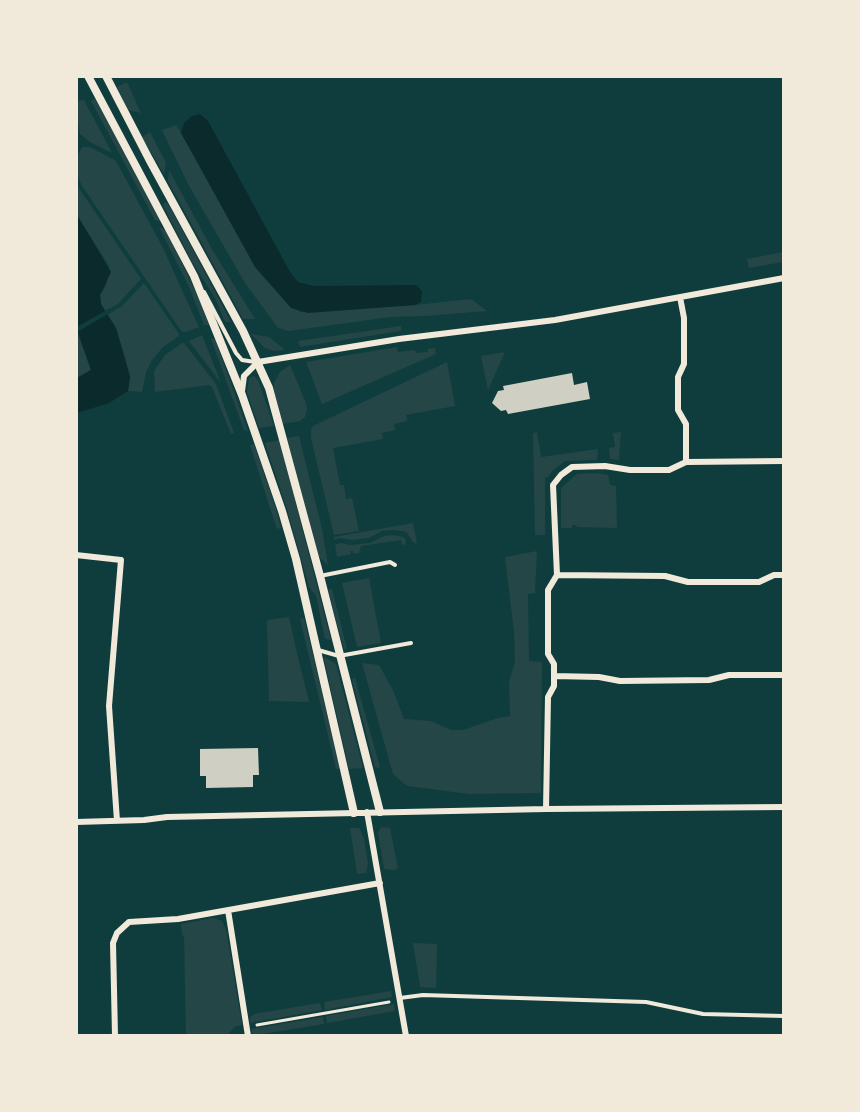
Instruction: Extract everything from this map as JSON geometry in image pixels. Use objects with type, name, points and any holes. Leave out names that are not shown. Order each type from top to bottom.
[{"type":"street","points":[[88,76],[194,276],[242,395],[296,559],[354,813]]},
{"type":"street","points":[[106,76],[243,331],[268,388],[320,576],[380,812]]},
{"type":"street","points":[[242,395],[244,376],[258,362],[399,339],[555,321],[783,278]]},
{"type":"street","points":[[680,297],[684,318],[684,364],[678,377],[678,410],[686,424],[686,462]]},
{"type":"street","points":[[546,809],[548,697],[554,686],[554,664],[548,654],[548,590],[557,575],[554,485],[561,475],[572,467],[604,466],[630,470],[669,470],[686,462],[783,461]]},
{"type":"street","points":[[76,555],[121,560],[109,706],[117,821]]},
{"type":"street","points":[[557,575],[665,576],[688,582],[759,582],[774,575],[783,575]]},
{"type":"street","points":[[554,676],[642,681],[709,680],[729,675],[783,675]]},
{"type":"street","points":[[76,822],[167,817],[367,812],[783,807]]},
{"type":"street","points":[[367,812],[406,1035]]},
{"type":"street","points":[[115,1035],[113,943],[117,933],[129,922],[178,919],[380,883]]},
{"type":"street","points":[[228,910],[248,1035]]},
{"type":"lane","points":[[194,276],[212,303],[236,353],[242,360],[258,362]]},
{"type":"lane","points":[[320,576],[390,562],[395,565]]},
{"type":"lane","points":[[318,650],[339,656],[411,643]]},
{"type":"lane","points":[[400,999],[423,995],[646,1002],[703,1014],[783,1016]]},
{"type":"path","points":[[247,1027],[400,999]]},
{"type":"shaded area","points":[[127,82],[141,113],[128,110],[117,87]]},
{"type":"shaded area","points":[[95,98],[162,222],[155,220],[91,101]]},
{"type":"shaded area","points":[[84,100],[112,153],[80,134],[77,101]]},
{"type":"shaded area","points":[[200,114],[208,121],[290,272],[298,282],[314,286],[416,285],[422,291],[421,302],[415,305],[308,313],[291,308],[255,267],[181,133],[184,123],[192,116]]},
{"type":"shaded area","points":[[176,125],[200,165],[300,312],[471,299],[487,311],[390,317],[289,331],[278,328],[245,283],[188,184],[162,130]]},
{"type":"shaded area","points":[[150,132],[166,163],[164,174],[142,137]]},
{"type":"shaded area","points":[[82,147],[90,147],[116,161],[162,246],[199,327],[182,332],[82,186],[76,172],[77,157]]},
{"type":"shaded area","points":[[169,170],[213,251],[255,319],[243,319],[168,181]]},
{"type":"shaded area","points":[[76,184],[141,279],[118,304],[105,311],[100,295],[106,286],[109,266],[77,215]]},
{"type":"shaded area","points":[[165,202],[168,203],[231,322],[225,322],[215,298],[192,262],[163,205]]},
{"type":"shaded area","points":[[77,215],[111,272],[100,295],[101,304],[116,328],[130,377],[128,391],[109,403],[77,413],[77,378],[91,370],[77,329]]},
{"type":"shaded area","points":[[159,227],[166,230],[209,325],[204,325],[189,287]]},
{"type":"shaded area","points":[[783,252],[783,262],[749,268],[747,259]]},
{"type":"shaded area","points":[[144,283],[179,336],[163,347],[152,360],[146,372],[142,392],[128,391],[130,377],[126,361],[116,328],[107,315],[122,306]]},
{"type":"shaded area","points":[[401,326],[401,331],[300,347],[298,341]]},
{"type":"shaded area","points":[[76,329],[91,370],[77,378],[76,378]]},
{"type":"shaded area","points":[[251,334],[269,337],[285,350],[274,351],[265,348]]},
{"type":"shaded area","points":[[202,335],[221,383],[189,341]]},
{"type":"shaded area","points":[[211,339],[215,339],[248,431],[244,430]]},
{"type":"shaded area","points":[[182,343],[216,384],[234,433],[231,434],[212,387],[209,385],[155,392],[154,371],[165,355]]},
{"type":"shaded area","points":[[397,347],[398,352],[415,350],[416,353],[428,352],[428,349],[435,348],[436,354],[322,404],[306,362]]},
{"type":"shaded area","points":[[505,352],[488,390],[481,356]]},
{"type":"shaded area","points":[[447,362],[455,406],[406,415],[407,421],[394,424],[395,430],[382,433],[383,439],[333,448],[340,485],[344,485],[346,499],[352,498],[359,531],[334,535],[311,438],[313,426]]},
{"type":"shaded area","points":[[290,365],[307,410],[305,417],[300,421],[283,424],[274,383],[280,372]]},
{"type":"shaded area","points":[[254,376],[258,380],[274,426],[259,428],[247,392],[249,378]]},
{"type":"shaded area","points":[[537,432],[541,457],[598,449],[597,460],[565,461],[548,477],[545,477],[545,535],[535,535],[533,433]]},
{"type":"shaded area","points":[[621,432],[619,460],[610,459],[609,448],[615,447],[613,433]]},
{"type":"shaded area","points":[[299,436],[322,529],[328,565],[319,557],[287,438]]},
{"type":"shaded area","points":[[279,440],[331,640],[325,639],[316,596],[309,587],[265,443]]},
{"type":"shaded area","points":[[254,444],[281,528],[277,529],[270,508],[250,445]]},
{"type":"shaded area","points":[[577,474],[608,475],[610,485],[616,486],[617,528],[572,525],[572,528],[561,528],[561,488]]},
{"type":"shaded area","points":[[413,523],[417,543],[414,543],[406,532],[395,530],[382,531],[369,538],[334,540],[334,537]]},
{"type":"shaded area","points":[[395,535],[405,538],[406,544],[402,545],[401,540],[361,546],[359,553],[353,554],[353,551],[350,551],[351,554],[337,557],[335,545],[370,543],[384,536]]},
{"type":"shaded area","points":[[537,551],[535,593],[528,594],[529,661],[542,662],[541,793],[469,794],[408,786],[393,774],[362,663],[379,665],[393,690],[404,719],[431,721],[451,730],[463,730],[510,716],[509,682],[515,662],[514,632],[505,557]]},
{"type":"shaded area","points":[[369,578],[381,643],[357,647],[342,583]]},
{"type":"shaded area","points":[[332,589],[347,649],[344,649],[328,590]]},
{"type":"shaded area","points":[[289,617],[309,702],[269,701],[267,620]]},
{"type":"shaded area","points":[[304,618],[339,769],[336,769],[300,619]]},
{"type":"shaded area","points":[[325,657],[336,664],[363,768],[349,769]]},
{"type":"shaded area","points":[[353,678],[355,678],[380,767],[378,768],[375,767]]},
{"type":"shaded area","points":[[381,827],[390,828],[398,868],[394,870],[384,869],[378,833]]},
{"type":"shaded area","points":[[350,828],[359,828],[364,838],[368,864],[366,873],[357,874]]},
{"type":"shaded area","points":[[213,918],[222,921],[226,929],[242,1025],[236,1026],[227,1035],[186,1035],[184,936],[181,924]]},
{"type":"shaded area","points":[[413,943],[437,944],[436,988],[420,987]]},
{"type":"shaded area","points":[[391,991],[392,997],[325,1010],[324,1002]]},
{"type":"shaded area","points":[[320,1003],[322,1010],[250,1023],[250,1017],[254,1014]]},
{"type":"shaded area","points":[[394,1004],[395,1011],[327,1023],[326,1016]]},
{"type":"shaded area","points":[[323,1017],[324,1024],[256,1035],[251,1029]]},
{"type":"pier","points":[[108,309],[110,313],[77,332],[77,327]]},
{"type":"building","points":[[572,373],[574,385],[587,382],[590,399],[508,414],[506,410],[501,411],[492,403],[498,391],[504,390],[503,386]]},
{"type":"building","points":[[258,748],[259,775],[253,775],[253,787],[206,788],[206,776],[200,776],[200,749]]}]
